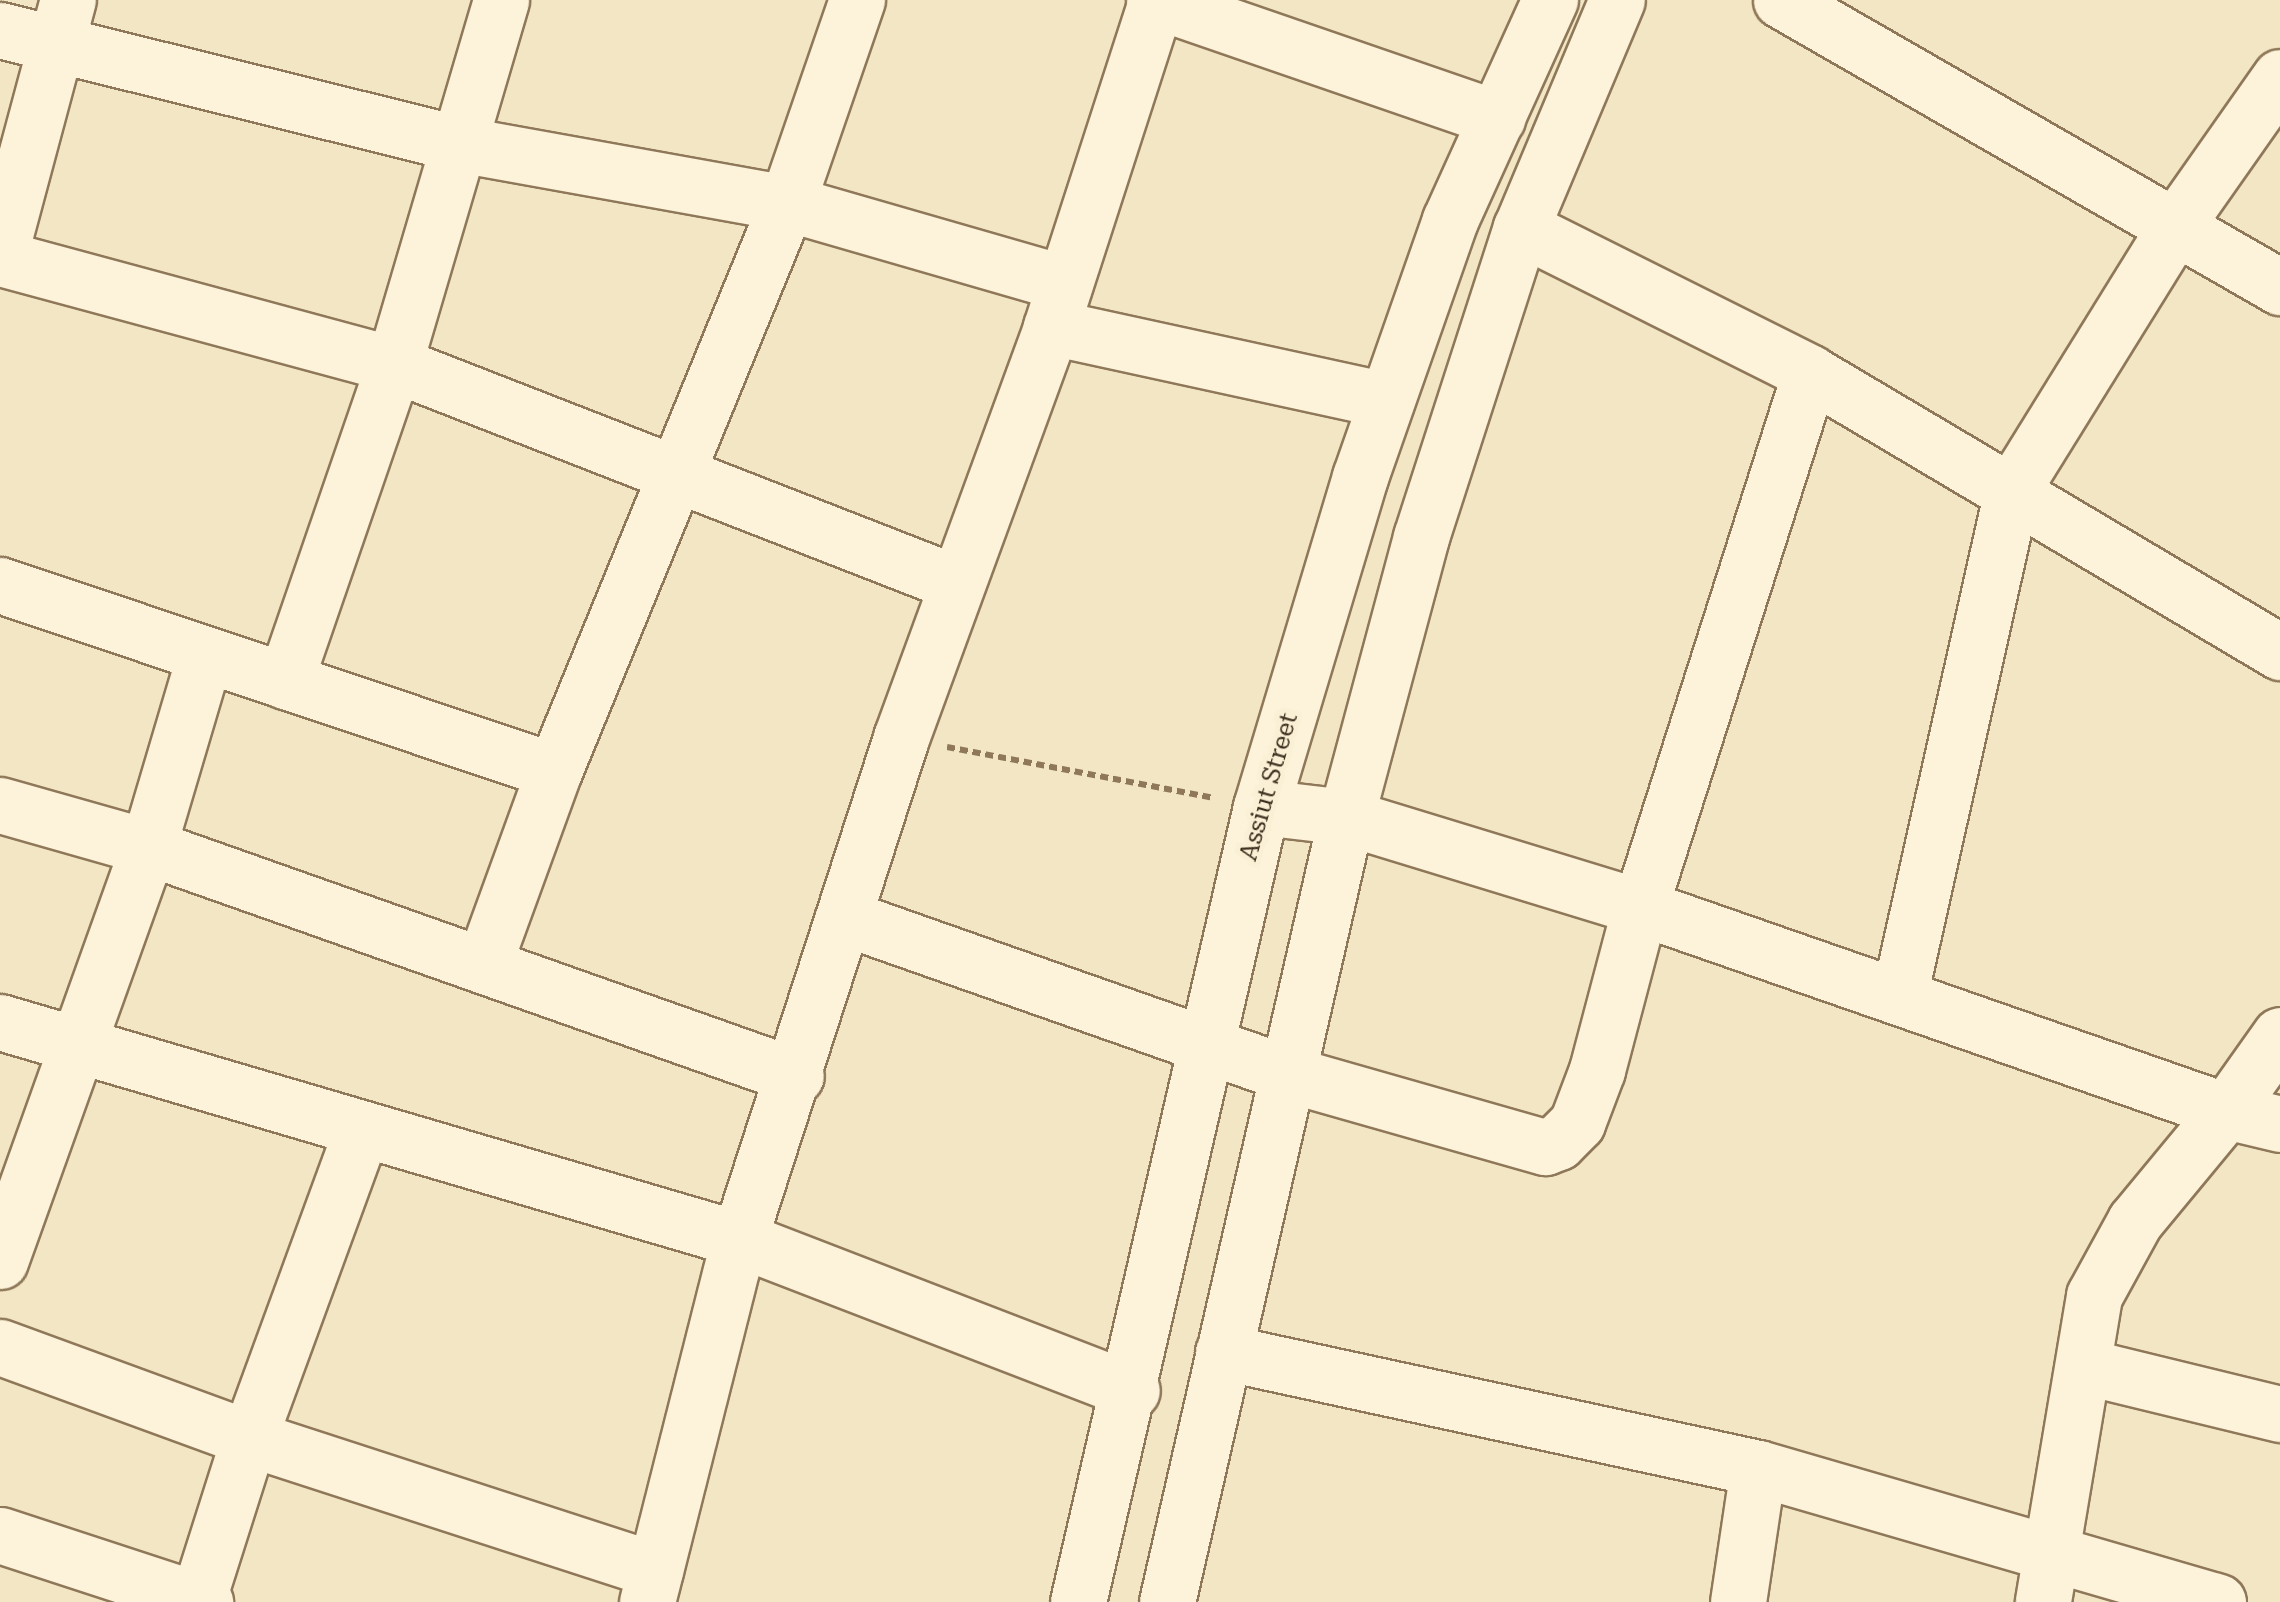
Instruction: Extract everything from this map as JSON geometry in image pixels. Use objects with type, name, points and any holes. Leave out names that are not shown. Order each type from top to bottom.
[{"type":"street","points":[[285,681],[394,364],[501,0]]},
{"type":"street","points":[[484,962],[554,771],[680,474],[787,203],[857,0]]},
{"type":"street","points":[[0,1348],[651,1586],[740,1238],[796,1076],[901,738],[1058,305],[1155,0],[1262,16],[1497,118]]},
{"type":"street","name":"Assiut Street","points":[[1078,1602],[1132,1391],[1203,1046],[1261,807],[1386,400],[1450,220],[1550,0]]},
{"type":"street","points":[[1167,1602],[1346,817],[1421,537],[1520,228],[1616,0]]},
{"type":"street","points":[[1781,0],[2178,222],[2280,287]]},
{"type":"street","points":[[62,23],[0,256],[394,364],[956,583]]},
{"type":"street","points":[[0,30],[62,23],[459,144],[787,203],[1058,305],[1386,400]]},
{"type":"street","points":[[1900,992],[2012,490],[2178,222],[2280,77]]},
{"type":"street","points":[[1520,228],[1810,373],[2280,652]]},
{"type":"street","points":[[843,917],[1288,1074],[1545,1146],[1558,1142],[1576,1123],[1596,1070],[1640,907],[1810,373]]},
{"type":"street","points":[[0,585],[554,771]]},
{"type":"street","points":[[0,1261],[148,847],[206,654]]},
{"type":"street","points":[[0,805],[148,847],[484,962],[796,1076]]},
{"type":"street","points":[[1261,807],[1346,817],[1640,907],[1900,992],[2226,1110],[2280,1124]]},
{"type":"street","points":[[0,1022],[740,1238],[1132,1391]]},
{"type":"street","points":[[2048,1578],[2094,1296],[2112,1256],[2280,1035]]},
{"type":"street","points":[[0,1535],[200,1601],[249,1438],[362,1130]]},
{"type":"street","points":[[1222,1352],[1758,1468],[2048,1578],[2218,1602]]},
{"type":"street","points":[[2083,1366],[2280,1414]]},
{"type":"street","points":[[1738,1602],[1758,1468]]},
{"type":"path","points":[[901,738],[1261,807]]}]
